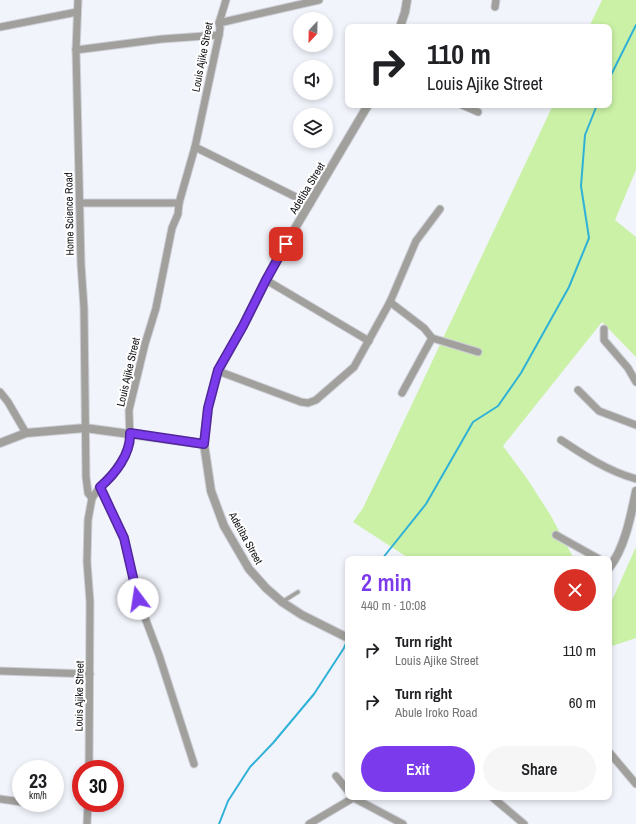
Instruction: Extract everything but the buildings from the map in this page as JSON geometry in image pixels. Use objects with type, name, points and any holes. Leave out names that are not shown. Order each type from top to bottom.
[{"type":"street","name":"Home Science Road","points":[[78,0],[76,50],[84,308],[86,478],[88,493],[92,498]]},
{"type":"street","name":"Louis Ajike Street","points":[[89,760],[90,602],[87,562],[88,520],[92,498],[100,487],[113,475],[130,442],[129,410],[145,344],[156,308],[172,228],[178,214],[179,203],[195,147],[219,35],[219,22],[226,0]]},
{"type":"street","points":[[219,22],[319,0]]},
{"type":"street","points":[[401,24],[407,0]]},
{"type":"street","points":[[0,27],[77,12]]},
{"type":"street","points":[[76,50],[162,39],[219,35]]},
{"type":"street","name":"Adetiba Street","points":[[345,636],[302,615],[282,602],[266,588],[249,569],[224,526],[211,491],[204,444],[208,408],[218,370],[243,326],[266,280],[366,108]]},
{"type":"street","points":[[469,108],[478,112]]},
{"type":"street","points":[[195,147],[310,204]]},
{"type":"street","points":[[80,203],[179,203]]},
{"type":"street","points":[[218,370],[302,402],[308,403],[316,400],[354,368],[390,302],[416,241],[440,209]]},
{"type":"street","points":[[266,280],[369,341]]},
{"type":"street","points":[[390,302],[424,328],[432,338],[478,352]]},
{"type":"street","points":[[604,330],[604,340],[628,368],[636,382]]},
{"type":"street","points":[[402,394],[432,338]]},
{"type":"street","points":[[578,390],[600,410],[636,425]]},
{"type":"street","points":[[0,392],[8,402],[26,433]]},
{"type":"street","points":[[0,443],[26,433],[85,428],[204,444]]},
{"type":"street","points":[[561,440],[599,464],[620,474],[636,479]]},
{"type":"street","points":[[100,487],[124,538],[138,599],[159,655],[194,764]]},
{"type":"street","points":[[612,562],[622,543],[630,519],[636,491]]},
{"type":"street","points":[[556,535],[594,556]]},
{"type":"street","points":[[0,671],[90,674]]},
{"type":"street","points":[[612,756],[636,784]]},
{"type":"street","points":[[336,776],[345,787]]},
{"type":"street","points":[[0,800],[12,801]]},
{"type":"street","points":[[308,824],[349,800]]},
{"type":"street","points":[[356,800],[403,824]]},
{"type":"street","points":[[496,800],[524,824]]},
{"type":"street","points":[[87,824],[88,812]]},
{"type":"lane","points":[[282,602],[298,592]]},
{"type":"green space","points":[[602,0],[636,0],[636,170],[615,220],[636,237],[636,357],[602,322],[503,446],[528,480],[551,516],[572,556],[405,556],[353,522],[363,508],[552,108],[612,108],[612,24],[590,24]]},
{"type":"green space","points":[[636,547],[636,638],[612,646],[612,600]]},
{"type":"waterway","points":[[612,73],[636,25]]},
{"type":"waterway","points":[[384,556],[426,504],[473,422],[498,406],[521,373],[569,287],[589,238],[581,186],[585,135],[596,108]]},
{"type":"waterway","points":[[219,824],[228,801],[250,767],[273,743],[314,694],[345,646]]},
{"type":"route","points":[[138,599],[124,538],[100,487],[113,475],[130,442],[130,433],[204,444],[208,408],[218,370],[286,244]]}]
